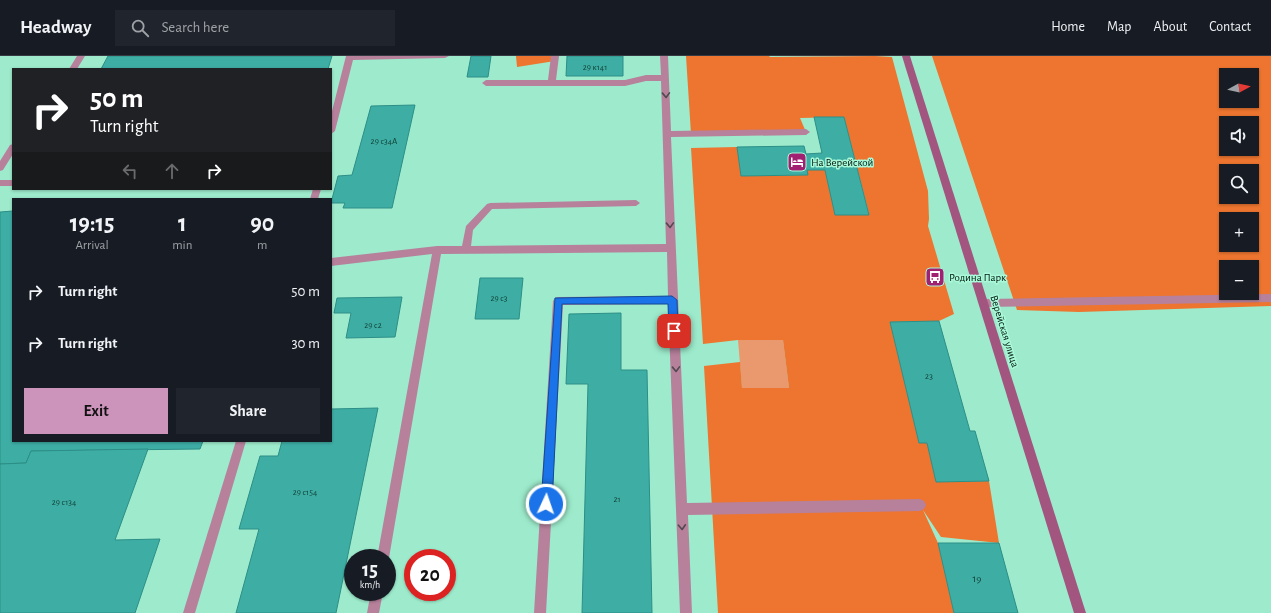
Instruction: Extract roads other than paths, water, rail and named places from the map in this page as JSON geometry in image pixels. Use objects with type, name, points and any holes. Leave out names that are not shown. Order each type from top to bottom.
[{"type":"street","name":"Верейская улица","points":[[906,56],[1080,613]]},
{"type":"lane","points":[[74,68],[81,56]]},
{"type":"lane","points":[[332,127],[350,57],[445,56]]},
{"type":"lane","points":[[552,83],[555,56]]},
{"type":"lane","points":[[664,56],[672,300],[686,613]]},
{"type":"lane","points":[[486,83],[625,83],[646,78],[665,78]]},
{"type":"lane","points":[[667,134],[806,132]]},
{"type":"lane","points":[[0,168],[12,149]]},
{"type":"lane","points":[[0,183],[12,183]]},
{"type":"lane","points":[[466,250],[469,229],[490,206],[636,203]]},
{"type":"lane","points":[[332,262],[437,250],[671,248]]},
{"type":"lane","points":[[384,549],[437,250]]},
{"type":"lane","points":[[984,303],[1271,298]]},
{"type":"lane","points":[[540,613],[558,301],[672,300]]},
{"type":"lane","points":[[189,613],[241,442]]},
{"type":"lane","points":[[682,509],[920,505]]},
{"type":"lane","points":[[373,613],[375,601]]},
{"type":"place","name":"На Верейской","points":[[797,162]]},
{"type":"place","name":"Родина Парк","points":[[935,277]]}]
